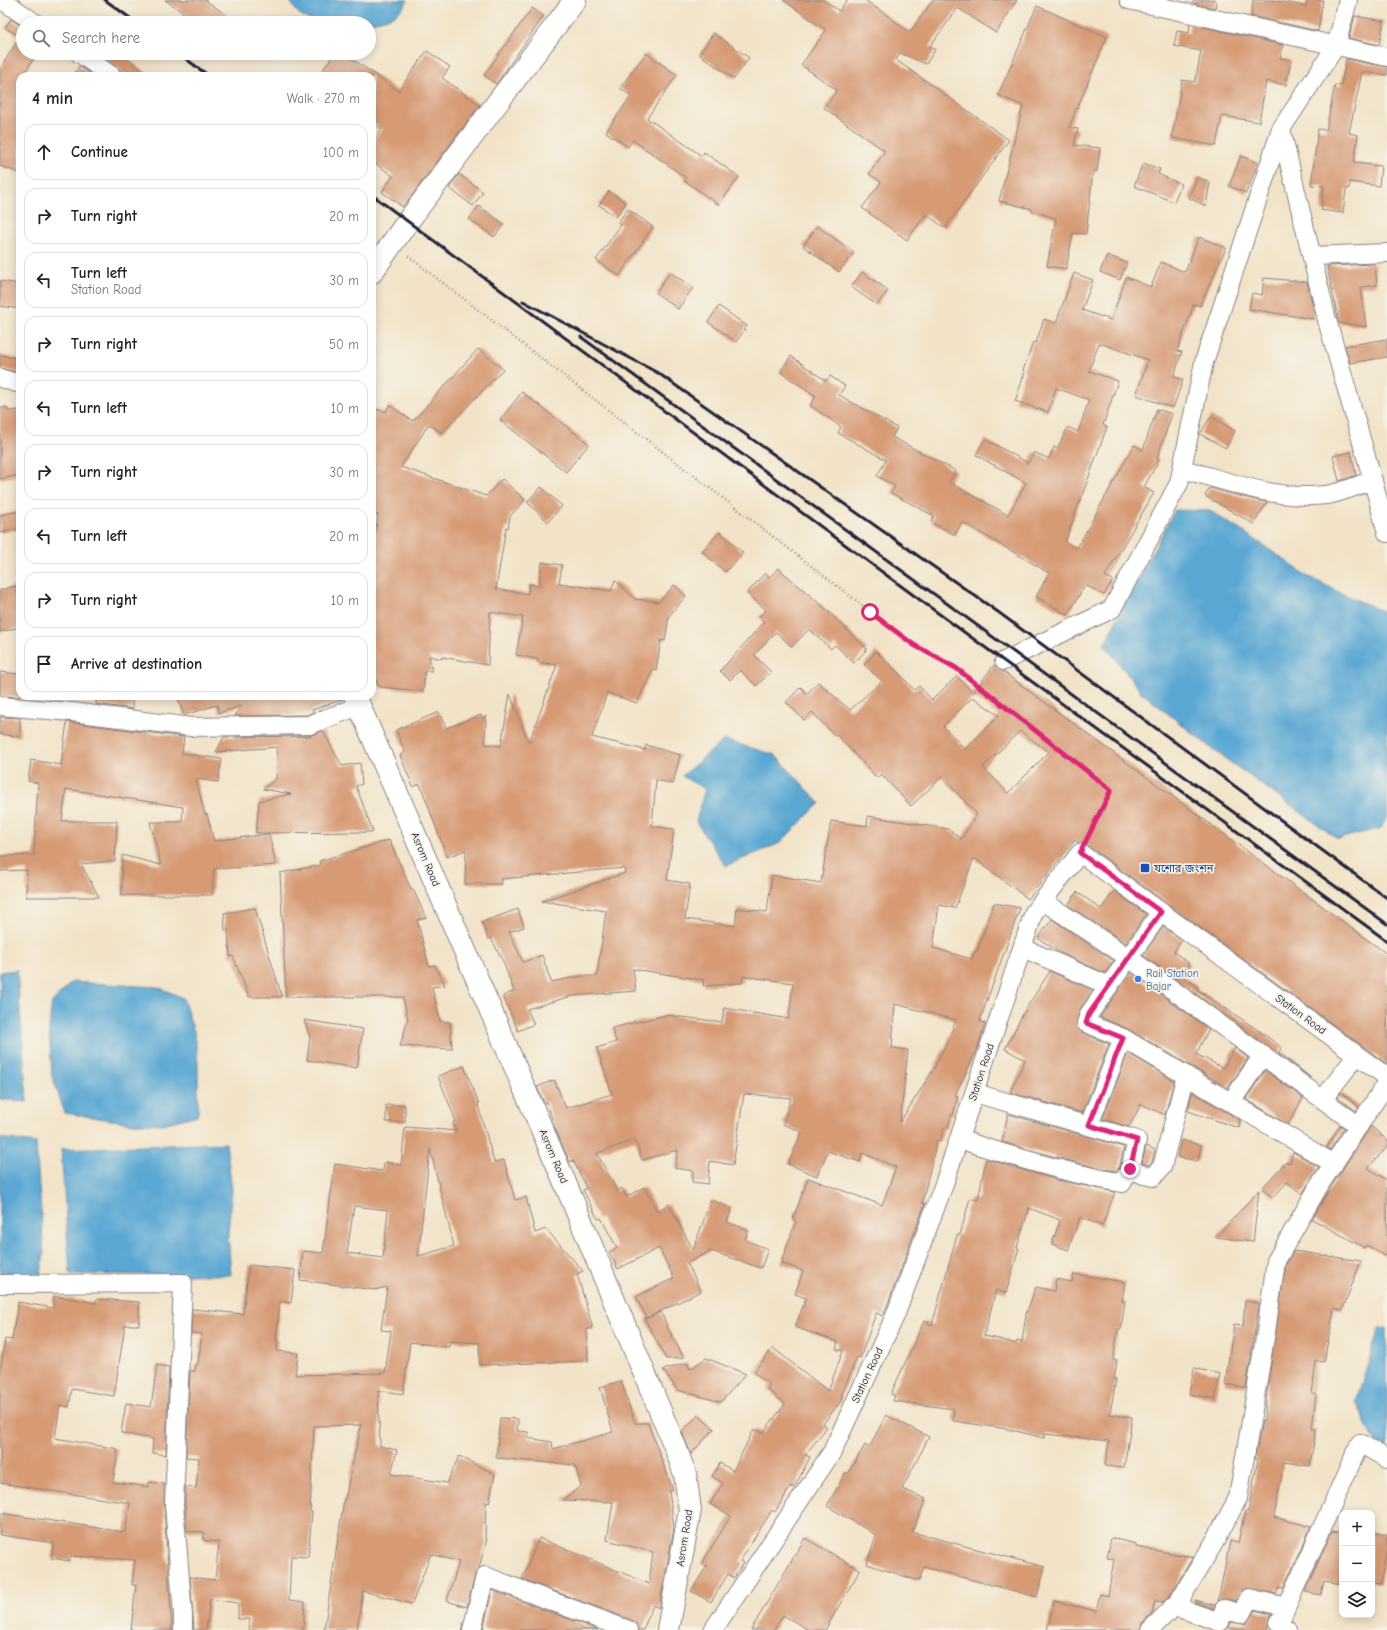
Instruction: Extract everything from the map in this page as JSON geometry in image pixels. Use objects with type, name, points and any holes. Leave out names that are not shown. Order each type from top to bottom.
[{"type":"street","points":[[2,0],[25,16]]},
{"type":"street","points":[[376,266],[575,0]]},
{"type":"street","points":[[1129,0],[1387,57]]},
{"type":"street","points":[[1004,661],[1112,608],[1179,483],[1204,362],[1281,129],[1336,46],[1348,0]]},
{"type":"street","points":[[89,60],[106,72]]},
{"type":"street","points":[[1281,129],[1327,320],[1387,533]]},
{"type":"street","points":[[1312,256],[1387,253]]},
{"type":"street","points":[[0,378],[16,383]]},
{"type":"street","points":[[1182,469],[1276,494],[1303,496],[1328,494],[1373,480]]},
{"type":"street","points":[[0,706],[72,712],[191,727],[309,725],[357,701]]},
{"type":"street","name":"Asrom Road","points":[[357,701],[564,1178],[685,1474],[690,1510],[668,1630]]},
{"type":"street","name":"Station Road","points":[[713,1630],[832,1452],[895,1316],[944,1184],[1034,912],[1080,853],[1387,1077]]},
{"type":"street","points":[[1043,901],[1129,958],[1359,1126]]},
{"type":"street","points":[[1161,912],[1089,1014],[1086,1023],[1123,1038],[1334,1164]]},
{"type":"street","points":[[1023,948],[1109,986]]},
{"type":"street","points":[[1089,1125],[1123,1038]]},
{"type":"street","points":[[1231,1102],[1263,1055]]},
{"type":"street","points":[[1323,1099],[1357,1055]]},
{"type":"street","points":[[1130,1169],[1144,1176],[1153,1177],[1162,1168],[1186,1075]]},
{"type":"street","points":[[1150,1630],[1179,1600],[1238,1498],[1266,1332],[1276,1260],[1320,1184],[1387,1084]]},
{"type":"street","points":[[959,1139],[1007,1155],[1079,1175],[1122,1183],[1130,1169],[1137,1140],[974,1093]]},
{"type":"street","points":[[0,1284],[183,1283],[174,1505],[183,1630]]},
{"type":"street","points":[[1288,1630],[1279,1623],[1360,1442],[1387,1459]]},
{"type":"street","points":[[472,1630],[485,1576],[628,1630]]},
{"type":"street","points":[[1174,1606],[1220,1622],[1224,1609],[1241,1614],[1249,1598],[1286,1607]]},
{"type":"path","points":[[395,239],[914,645],[956,668],[1111,790],[1080,853]]},
{"type":"water","points":[[290,0],[408,0],[396,14],[376,21],[376,16],[303,16],[294,8]]},
{"type":"water","points":[[1175,510],[1210,511],[1253,538],[1307,576],[1382,611],[1387,617],[1387,817],[1381,828],[1338,839],[1216,752],[1141,692],[1104,644]]},
{"type":"water","points":[[724,740],[775,755],[820,803],[780,843],[726,866],[696,822],[705,789],[682,776]]},
{"type":"water","points":[[17,970],[27,1102],[0,1099],[0,972]]},
{"type":"water","points":[[72,982],[158,987],[183,998],[195,1035],[198,1063],[198,1115],[163,1124],[131,1123],[65,1113],[52,1076],[49,1027],[52,1002]]},
{"type":"water","points":[[0,1138],[36,1143],[44,1254],[41,1274],[0,1273]]},
{"type":"water","points":[[226,1143],[232,1190],[228,1233],[231,1275],[70,1274],[61,1149]]},
{"type":"water","points":[[1387,1328],[1387,1447],[1375,1441],[1356,1402],[1379,1329]]},
{"type":"building","points":[[165,0],[205,0],[228,16],[188,16]]},
{"type":"building","points":[[783,0],[824,0],[839,11],[847,0],[865,0],[910,32],[933,0],[1017,0],[996,33],[958,8],[930,46],[935,50],[926,64],[900,53],[896,60],[1009,140],[945,228],[926,214],[907,240],[862,208],[881,182],[869,174],[885,151],[824,108],[837,90],[801,65],[826,30]]},
{"type":"building","points":[[1194,0],[1216,0],[1215,8],[1193,3]]},
{"type":"building","points":[[1253,0],[1270,0],[1306,6],[1307,0],[1323,0],[1318,31],[1251,16]]},
{"type":"building","points":[[1037,6],[1107,37],[1069,127],[1078,129],[1074,145],[1100,148],[1097,171],[1093,171],[1086,234],[1073,233],[1066,269],[1047,266],[1056,218],[1031,211],[1032,209],[999,201],[1023,106],[998,95]]},
{"type":"building","points":[[532,8],[544,16],[496,84],[484,75]]},
{"type":"building","points":[[1355,16],[1384,21],[1379,45],[1349,38]]},
{"type":"building","points":[[11,19],[16,22],[16,34],[5,28]]},
{"type":"building","points":[[1190,24],[1283,45],[1280,58],[1291,60],[1286,85],[1266,81],[1259,122],[1222,116],[1216,146],[1172,138],[1182,80],[1195,82],[1201,51],[1174,46],[1177,31],[1189,33]]},
{"type":"building","points":[[714,33],[749,58],[734,79],[699,54]]},
{"type":"building","points":[[16,43],[16,60],[33,60],[25,72],[16,72],[16,172],[0,166],[0,69]]},
{"type":"building","points":[[427,51],[450,67],[442,78],[480,105],[403,207],[382,192],[393,176],[376,164],[376,137],[382,129],[376,125],[376,76],[398,91]]},
{"type":"building","points":[[646,53],[677,75],[647,118],[702,156],[704,152],[739,177],[719,205],[684,180],[686,178],[633,140],[628,147],[606,132],[631,96],[620,88]]},
{"type":"building","points":[[1346,59],[1387,67],[1387,75],[1362,72],[1349,133],[1358,135],[1354,163],[1381,166],[1379,186],[1350,182],[1349,189],[1346,189],[1343,213],[1321,210],[1324,186],[1311,185],[1318,129],[1326,130],[1335,85],[1341,86]]},
{"type":"building","points":[[107,60],[129,60],[145,72],[121,72]]},
{"type":"building","points":[[330,60],[354,60],[371,72],[321,72]]},
{"type":"building","points":[[79,66],[88,72],[75,72]]},
{"type":"building","points":[[1241,156],[1258,163],[1246,193],[1229,186]]},
{"type":"building","points":[[1143,163],[1160,169],[1158,174],[1181,184],[1174,202],[1134,186]]},
{"type":"building","points":[[459,174],[483,192],[473,206],[449,188]]},
{"type":"building","points":[[1197,177],[1210,182],[1206,206],[1189,198]]},
{"type":"building","points":[[609,191],[626,203],[616,217],[599,205]]},
{"type":"building","points":[[479,206],[504,224],[494,237],[469,219]]},
{"type":"building","points":[[628,209],[653,227],[619,276],[596,260],[621,225],[618,222]]},
{"type":"building","points":[[817,226],[854,252],[839,272],[803,246]]},
{"type":"building","points":[[1199,237],[1226,248],[1200,306],[1194,304],[1177,351],[1182,352],[1174,376],[1183,380],[1173,408],[1136,395],[1148,360],[1099,343],[1089,371],[1118,381],[1103,425],[1107,427],[1065,542],[1077,548],[1134,445],[1143,450],[1157,409],[1172,414],[1157,458],[1159,460],[1144,487],[1154,493],[1105,576],[1113,580],[1104,595],[1085,585],[1068,615],[1036,597],[1049,573],[962,522],[955,535],[931,522],[934,516],[891,493],[895,486],[877,476],[886,460],[838,433],[841,427],[810,405],[816,396],[780,372],[791,356],[826,381],[830,376],[845,386],[839,395],[897,428],[892,437],[956,471],[949,482],[1008,515],[1026,483],[976,455],[985,439],[1028,463],[1034,452],[1049,459],[1054,447],[1057,449],[1068,427],[1078,432],[1089,400],[1056,388],[1048,412],[1015,401],[1033,342],[1036,343],[1044,319],[1056,323],[1074,273],[1093,280],[1082,310],[1111,320],[1126,277],[1151,287],[1161,262],[1185,272]]},
{"type":"building","points":[[1107,255],[1127,263],[1120,280],[1100,272]]},
{"type":"building","points":[[1375,264],[1377,285],[1361,287],[1366,327],[1339,323],[1327,266]]},
{"type":"building","points":[[670,272],[693,288],[678,309],[656,293]]},
{"type":"building","points":[[862,272],[888,290],[877,305],[851,287]]},
{"type":"building","points":[[1264,278],[1307,282],[1314,310],[1313,319],[1249,309],[1252,293],[1262,295]]},
{"type":"building","points":[[0,281],[16,283],[16,308],[0,306]]},
{"type":"building","points":[[719,306],[747,326],[736,342],[708,322]]},
{"type":"building","points":[[1387,339],[1387,357],[1350,363],[1345,346]]},
{"type":"building","points":[[478,349],[503,369],[442,433],[429,424],[401,467],[486,496],[502,479],[525,500],[510,516],[508,528],[506,527],[496,589],[528,594],[529,584],[539,586],[542,562],[562,565],[559,583],[611,591],[615,580],[635,599],[659,602],[674,585],[686,596],[669,616],[665,641],[661,640],[656,670],[653,669],[637,703],[607,693],[592,737],[645,750],[646,745],[680,755],[673,784],[656,780],[652,826],[674,829],[667,880],[690,884],[685,919],[735,926],[737,908],[767,912],[772,875],[821,883],[831,821],[867,826],[868,816],[948,829],[961,839],[977,814],[942,777],[911,806],[881,774],[877,778],[836,734],[835,736],[812,712],[804,720],[786,702],[801,687],[807,694],[818,682],[850,710],[882,681],[864,665],[876,651],[914,690],[919,686],[932,700],[957,676],[973,693],[994,665],[1387,954],[1387,1064],[1086,844],[1079,843],[1075,840],[1028,899],[974,858],[955,908],[939,905],[933,948],[972,959],[975,951],[977,951],[994,903],[1020,908],[981,1017],[980,1022],[985,1023],[976,1052],[955,1095],[958,1096],[953,1115],[951,1115],[947,1129],[944,1128],[940,1141],[937,1140],[922,1203],[925,1204],[884,1314],[883,1316],[876,1313],[860,1358],[857,1357],[842,1394],[841,1401],[823,1424],[827,1427],[805,1455],[810,1457],[794,1488],[791,1486],[775,1512],[772,1510],[740,1561],[743,1563],[734,1578],[728,1574],[711,1602],[691,1591],[707,1566],[701,1564],[731,1516],[710,1504],[723,1483],[712,1476],[720,1463],[733,1471],[754,1429],[763,1433],[785,1404],[767,1389],[770,1385],[754,1372],[773,1348],[828,1391],[843,1351],[836,1349],[838,1342],[795,1327],[806,1298],[795,1294],[803,1271],[781,1263],[796,1221],[793,1219],[808,1178],[882,1205],[896,1167],[862,1153],[860,1162],[828,1151],[817,1176],[788,1164],[802,1132],[783,1124],[791,1098],[744,1094],[733,1165],[710,1161],[708,1184],[692,1182],[693,1171],[675,1168],[678,1150],[642,1160],[635,1140],[597,1153],[617,1191],[622,1188],[626,1197],[644,1187],[657,1211],[669,1204],[693,1250],[711,1200],[732,1208],[727,1222],[748,1230],[745,1240],[768,1249],[761,1268],[711,1251],[687,1263],[701,1291],[647,1318],[636,1297],[674,1278],[659,1248],[618,1269],[609,1252],[617,1248],[601,1218],[598,1219],[583,1190],[587,1188],[573,1160],[570,1162],[554,1126],[547,1102],[544,1103],[537,1087],[554,1080],[566,1108],[612,1094],[597,1048],[616,1042],[612,1028],[666,1015],[722,1022],[724,1008],[789,1019],[793,983],[743,976],[742,983],[703,986],[704,980],[633,969],[636,991],[572,996],[527,1009],[534,1024],[518,1031],[503,996],[514,991],[501,956],[491,938],[488,939],[482,922],[518,909],[524,927],[509,932],[523,962],[542,955],[551,982],[581,976],[597,976],[606,911],[542,901],[625,873],[624,868],[501,879],[502,884],[465,884],[466,850],[447,857],[420,784],[413,787],[400,755],[405,752],[396,730],[439,712],[446,728],[481,715],[482,718],[486,716],[485,744],[501,746],[510,694],[529,743],[557,665],[537,662],[538,659],[516,655],[523,617],[490,612],[488,665],[429,656],[432,671],[425,671],[423,691],[379,687],[376,680],[376,529],[378,515],[376,515],[376,409],[386,412],[389,405],[413,421]],"holes":[[[973,697],[999,716],[965,749],[943,726]],[[1020,731],[1049,752],[1008,793],[983,767]],[[895,1004],[956,1020],[944,1050],[943,1049],[935,1067],[900,1122],[908,1050],[892,1048]]]},
{"type":"building","points":[[0,355],[16,358],[16,372],[0,368]]},
{"type":"building","points":[[522,392],[589,444],[566,472],[500,420]]},
{"type":"building","points":[[7,407],[8,411],[16,410],[16,476],[0,479],[0,408]]},
{"type":"building","points":[[1211,416],[1235,431],[1226,448],[1200,434]]},
{"type":"building","points":[[1351,452],[1356,475],[1339,481],[1333,456]]},
{"type":"building","points":[[541,487],[562,506],[548,522],[527,502]]},
{"type":"building","points":[[1210,488],[1267,502],[1254,524],[1205,496]]},
{"type":"building","points":[[16,512],[16,530],[0,533],[0,515]]},
{"type":"building","points":[[720,532],[743,553],[725,572],[702,551]]},
{"type":"building","points":[[778,568],[826,609],[867,649],[854,663],[835,645],[831,649],[809,629],[792,647],[776,632],[754,655],[771,672],[756,686],[740,670],[730,680],[720,671],[764,622],[759,617],[766,610],[747,593],[765,573],[770,577]]},
{"type":"building","points":[[16,586],[16,628],[0,632],[0,590]]},
{"type":"building","points":[[0,672],[16,674],[16,697],[0,696]]},
{"type":"building","points":[[96,700],[132,700],[133,709],[96,704]]},
{"type":"building","points":[[178,700],[340,700],[312,710],[313,712],[307,715],[235,716],[241,706],[219,713],[217,705],[184,715]]},
{"type":"building","points":[[0,717],[20,718],[20,737],[0,734]]},
{"type":"building","points":[[67,722],[184,737],[182,753],[222,759],[218,782],[196,779],[205,815],[207,814],[214,841],[269,834],[276,865],[214,869],[212,895],[122,895],[122,855],[161,865],[150,822],[182,822],[183,807],[66,789],[62,821],[117,821],[115,861],[81,864],[99,897],[26,897],[27,870],[0,871],[0,856],[34,855],[38,783],[28,781],[31,760],[61,765]]},
{"type":"building","points":[[323,731],[342,766],[360,763],[362,784],[356,786],[373,832],[256,833],[259,801],[291,794],[263,789],[276,779],[277,747],[216,752],[224,737],[309,736]]},
{"type":"building","points":[[389,840],[426,918],[417,920],[429,966],[435,965],[445,985],[432,987],[440,1021],[450,1022],[452,1049],[400,1046],[408,1020],[403,997],[286,997],[280,873],[321,865],[319,861]]},
{"type":"building","points":[[1114,891],[1146,914],[1126,943],[1068,905],[1077,892],[1101,909]]},
{"type":"building","points":[[255,908],[282,997],[249,997],[233,956],[230,957],[228,929],[225,930],[224,913]]},
{"type":"building","points":[[1052,919],[1114,961],[1105,973],[1059,952],[1038,938]]},
{"type":"building","points":[[1163,927],[1182,940],[1174,952],[1190,964],[1182,975],[1198,987],[1197,989],[1282,1048],[1279,1052],[1311,1078],[1143,955]]},
{"type":"building","points":[[1050,971],[1093,990],[1079,1010],[1076,1025],[1082,1033],[1109,1044],[1082,1113],[1010,1092],[1025,1060],[1005,1049],[1024,1012]]},
{"type":"building","points":[[1131,973],[1209,1029],[1196,1054],[1223,1068],[1235,1048],[1248,1058],[1228,1088],[1128,1029],[1100,1017]]},
{"type":"building","points":[[304,1020],[363,1029],[357,1068],[307,1060],[310,1037]]},
{"type":"building","points":[[1128,1053],[1174,1081],[1165,1115],[1141,1104],[1129,1127],[1103,1119]]},
{"type":"building","points":[[464,1066],[479,1104],[478,1105],[494,1162],[504,1160],[515,1200],[526,1197],[535,1233],[546,1229],[583,1271],[577,1274],[593,1329],[587,1329],[588,1361],[480,1365],[479,1343],[450,1341],[449,1347],[410,1342],[403,1394],[378,1390],[380,1446],[397,1450],[391,1474],[447,1483],[459,1456],[495,1474],[489,1503],[486,1502],[485,1538],[487,1539],[479,1568],[475,1574],[467,1607],[447,1601],[459,1562],[431,1554],[412,1604],[363,1591],[357,1630],[324,1630],[344,1499],[361,1425],[314,1426],[310,1512],[312,1512],[308,1557],[291,1556],[289,1600],[305,1602],[303,1630],[248,1630],[250,1619],[238,1619],[238,1603],[210,1599],[206,1630],[194,1630],[190,1577],[215,1580],[219,1542],[203,1540],[204,1532],[187,1531],[185,1487],[196,1488],[199,1458],[186,1457],[190,1371],[195,1371],[196,1364],[198,1364],[202,1334],[191,1333],[192,1309],[243,1314],[249,1265],[295,1270],[291,1303],[280,1301],[276,1340],[278,1340],[277,1351],[298,1353],[295,1375],[385,1373],[391,1331],[381,1330],[387,1287],[375,1290],[300,1280],[303,1251],[323,1253],[335,1164],[383,1171],[384,1162],[401,1165],[405,1127],[457,1131],[453,1122],[456,1121],[438,1076]],"holes":[[[430,1149],[454,1246],[418,1256]],[[354,1206],[388,1210],[383,1258],[347,1253]]]},
{"type":"building","points":[[1265,1070],[1303,1098],[1288,1125],[1246,1099]]},
{"type":"building","points":[[1192,1092],[1240,1120],[1239,1128],[1188,1111]]},
{"type":"building","points":[[1341,1092],[1359,1107],[1356,1111],[1338,1097]]},
{"type":"building","points":[[386,1105],[405,1105],[405,1122],[386,1122]]},
{"type":"building","points":[[1008,1114],[1124,1147],[1120,1165],[1117,1171],[1103,1169],[1002,1142]]},
{"type":"building","points":[[1340,1125],[1344,1128],[1330,1150],[1327,1147]]},
{"type":"building","points":[[1371,1126],[1387,1140],[1387,1147],[1368,1168],[1387,1180],[1387,1257],[1366,1245],[1365,1248],[1312,1219]]},
{"type":"building","points":[[1181,1140],[1201,1145],[1198,1161],[1177,1157]]},
{"type":"building","points":[[1146,1146],[1155,1150],[1152,1162],[1149,1165],[1142,1163]]},
{"type":"building","points":[[1293,1152],[1319,1167],[1302,1194],[1287,1182],[1273,1198],[1262,1188],[1286,1162],[1290,1163]]},
{"type":"building","points":[[986,1159],[1057,1180],[1115,1192],[1102,1226],[1080,1217],[1068,1250],[1052,1244],[1060,1220],[1029,1208],[1006,1293],[996,1290],[984,1336],[1016,1344],[1017,1341],[1022,1342],[1026,1314],[1036,1287],[1054,1291],[1056,1279],[1072,1282],[1074,1274],[1125,1282],[1122,1301],[1125,1301],[1121,1329],[1118,1329],[1113,1360],[1117,1361],[1114,1379],[1116,1379],[1110,1414],[1132,1418],[1124,1468],[1105,1466],[1109,1441],[1045,1434],[1044,1438],[1008,1429],[953,1421],[954,1409],[893,1401],[895,1396],[891,1394],[924,1321],[932,1325],[957,1235],[960,1235],[970,1198],[978,1200]]},
{"type":"building","points":[[1259,1190],[1253,1242],[1216,1237]]},
{"type":"building","points":[[1294,1251],[1361,1261],[1342,1311],[1334,1308],[1324,1362],[1316,1361],[1312,1394],[1316,1394],[1312,1429],[1316,1429],[1310,1466],[1284,1462],[1274,1517],[1311,1527],[1283,1588],[1278,1587],[1276,1594],[1247,1588],[1242,1590],[1236,1601],[1227,1599],[1218,1601],[1230,1541],[1238,1543],[1245,1511],[1248,1512],[1258,1459],[1255,1458],[1262,1421],[1264,1421],[1286,1264]]},
{"type":"building","points":[[54,1296],[96,1303],[97,1299],[139,1302],[139,1325],[125,1325],[114,1396],[72,1389],[69,1407],[60,1405],[55,1438],[118,1449],[113,1482],[149,1487],[149,1482],[164,1484],[164,1506],[172,1630],[131,1630],[136,1585],[132,1585],[135,1560],[70,1556],[70,1561],[51,1558],[54,1543],[0,1535],[0,1513],[125,1532],[130,1503],[0,1483],[0,1373],[5,1339],[12,1340],[18,1302],[53,1308]]},
{"type":"building","points":[[1245,1301],[1259,1303],[1246,1388],[1225,1384],[1234,1325],[1243,1326]]},
{"type":"building","points":[[661,1312],[684,1358],[666,1359],[645,1319]]},
{"type":"building","points":[[706,1358],[746,1374],[721,1402],[677,1390],[663,1370],[687,1363],[690,1369]]},
{"type":"building","points":[[157,1365],[169,1367],[166,1455],[152,1453],[153,1439],[121,1433],[126,1403],[151,1407]]},
{"type":"building","points":[[1194,1368],[1220,1374],[1215,1399],[1189,1394]]},
{"type":"building","points":[[621,1381],[635,1423],[648,1423],[673,1490],[669,1491],[674,1528],[659,1608],[653,1605],[643,1630],[638,1630],[636,1624],[632,1620],[522,1579],[539,1538],[649,1584],[653,1552],[607,1540],[613,1502],[562,1500],[581,1486],[575,1465],[496,1458],[500,1418],[518,1419],[517,1431],[528,1432],[528,1438],[552,1442],[553,1449],[613,1432],[600,1387]]},
{"type":"building","points":[[698,1415],[714,1429],[691,1454],[682,1432]]},
{"type":"building","points":[[886,1415],[929,1437],[902,1489],[926,1499],[912,1532],[1045,1567],[1037,1597],[924,1567],[919,1581],[867,1564],[876,1535],[827,1506],[846,1472],[848,1474],[865,1445],[869,1448]]},
{"type":"building","points":[[1332,1531],[1339,1532],[1339,1584],[1324,1581],[1321,1595],[1305,1592]]},
{"type":"building","points":[[1375,1533],[1387,1535],[1387,1546],[1381,1584],[1375,1583]]},
{"type":"building","points":[[805,1538],[860,1570],[825,1630],[809,1630],[783,1615],[774,1630],[751,1630]]},
{"type":"building","points":[[1111,1538],[1136,1544],[1136,1547],[1193,1557],[1171,1594],[1163,1602],[1155,1601],[1152,1613],[1142,1623],[1140,1630],[1047,1630],[1054,1601],[1096,1611],[1100,1594],[1108,1596],[1114,1559],[1107,1558]]},
{"type":"building","points":[[492,1590],[598,1630],[483,1630]]},
{"type":"building","points":[[1195,1600],[1215,1605],[1213,1609],[1195,1602]]},
{"type":"building","points":[[1255,1610],[1271,1614],[1268,1630],[1238,1630],[1229,1628],[1231,1622],[1243,1624],[1247,1623]]},
{"type":"railway","points":[[105,0],[127,16]]},
{"type":"railway","points":[[187,60],[204,72]]},
{"type":"railway","points":[[376,198],[916,597],[1387,941]]},
{"type":"railway","points":[[523,301],[658,373],[998,612],[1387,898]]},
{"type":"railway","points":[[581,337],[1387,924]]},
{"type":"place","name":"যশোর জংশন","points":[[1145,868]]},
{"type":"place","name":"Rail Station Bajar","points":[[1138,979]]},
{"type":"route","points":[[870,612],[914,645],[956,668],[1111,790],[1080,853],[1161,912],[1089,1014],[1086,1023],[1123,1038],[1089,1125],[1137,1140],[1130,1169]]}]
